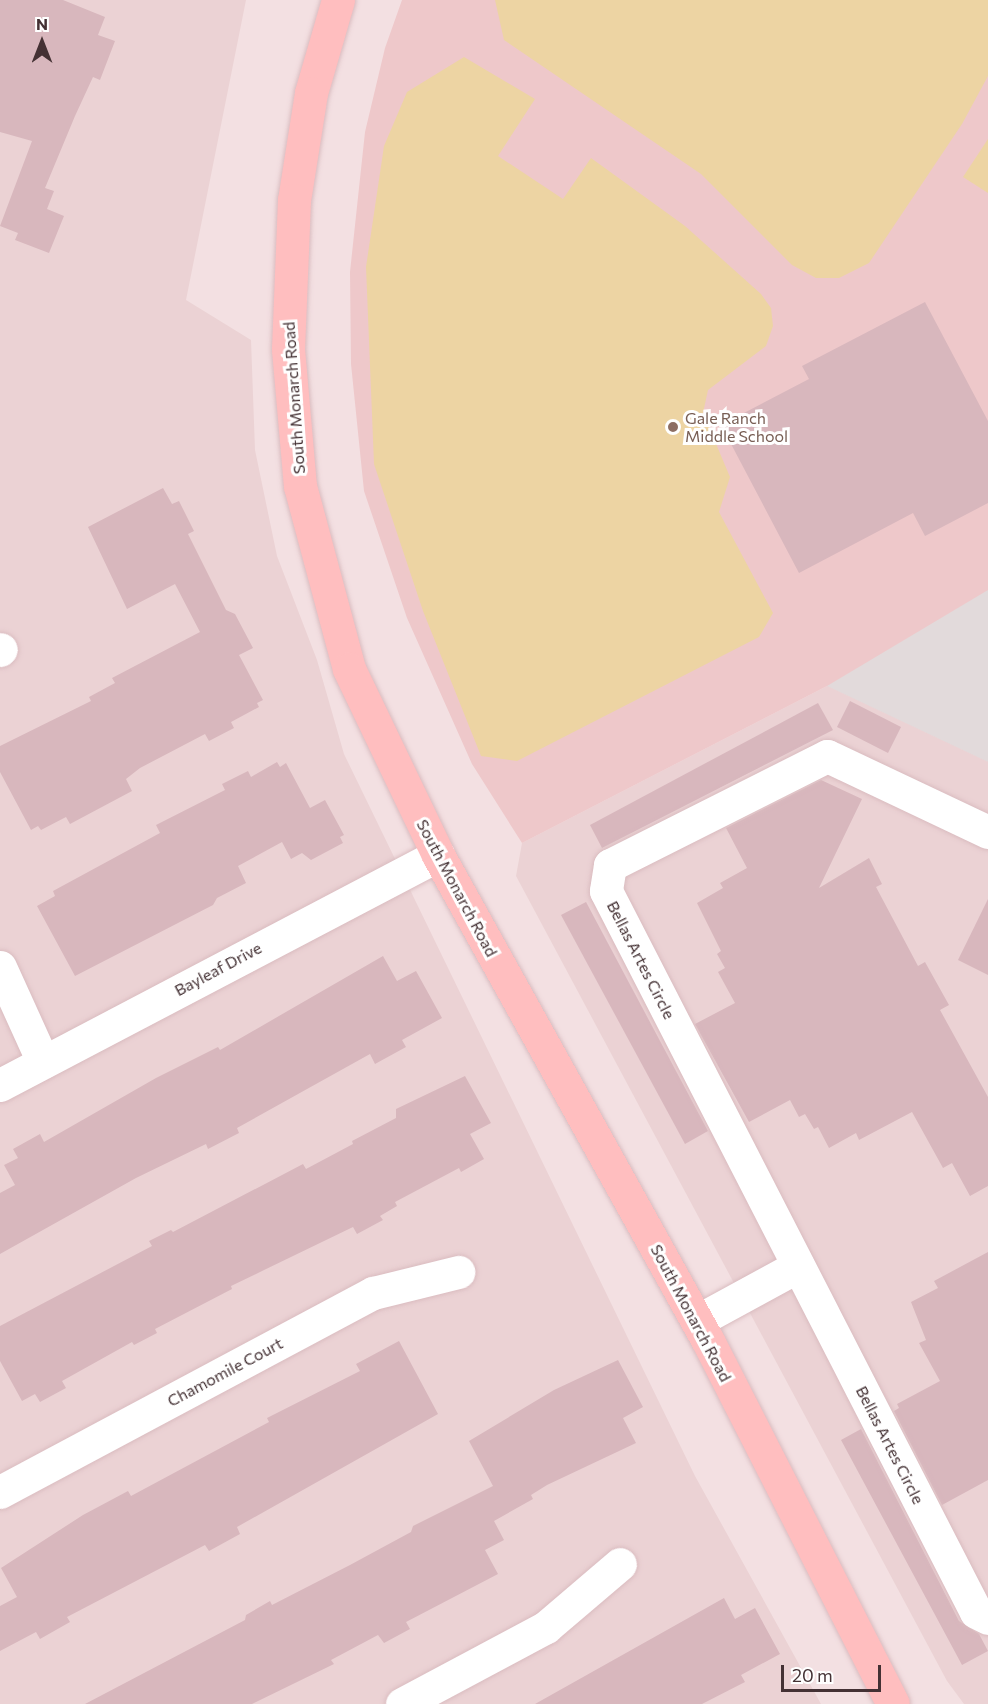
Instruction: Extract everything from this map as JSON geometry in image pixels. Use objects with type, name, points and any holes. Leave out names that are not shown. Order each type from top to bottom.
[{"type":"street","name":"South Monarch Road","points":[[338,0],[311,93],[294,200],[288,349],[293,434],[300,486],[349,669],[438,855],[697,1321],[893,1704]]},
{"type":"street","name":"Bellas Artes Circle","points":[[988,831],[827,756],[610,865],[606,891],[976,1612],[988,1618]]},
{"type":"street","name":"Bayleaf Drive","points":[[0,1085],[438,855]]},
{"type":"street","points":[[0,968],[43,1062]]},
{"type":"street","points":[[697,1321],[798,1266]]},
{"type":"street","name":"Chamomile Court","points":[[0,1492],[373,1293],[458,1272]]},
{"type":"street","points":[[402,1704],[546,1627],[620,1564]]},
{"type":"shaded area","points":[[0,0],[246,0],[186,300],[251,340],[255,450],[277,556],[317,660],[344,754],[695,1476],[821,1704],[0,1704]]},
{"type":"shaded area","name":"Gale Ranch Middle School","points":[[402,0],[988,0],[988,762],[827,686],[522,843],[472,764],[407,618],[364,491],[351,364],[350,272],[365,132],[385,48]]},
{"type":"shaded area","points":[[495,0],[988,0],[988,76],[962,124],[869,263],[839,278],[816,278],[792,265],[701,174],[504,40]]},
{"type":"shaded area","points":[[464,57],[535,99],[498,156],[563,199],[591,158],[685,226],[761,294],[771,308],[773,326],[766,346],[708,390],[703,413],[730,477],[719,512],[773,613],[759,637],[517,761],[481,756],[423,611],[374,464],[366,267],[384,146],[407,92]]},
{"type":"shaded area","points":[[988,139],[988,193],[963,177]]},
{"type":"shaded area","points":[[988,590],[988,762],[827,686]]},
{"type":"shaded area","points":[[827,686],[988,762],[988,1704],[964,1704],[947,1681],[516,876],[522,843]]},
{"type":"building","points":[[0,0],[63,0],[105,17],[98,35],[115,41],[100,80],[93,77],[45,188],[54,191],[47,209],[64,216],[49,253],[15,240],[18,233],[0,226],[32,141],[0,132]]},
{"type":"building","points":[[925,302],[988,421],[988,503],[925,536],[913,513],[799,573],[721,425],[809,379],[802,366]]},
{"type":"building","points":[[163,488],[172,504],[179,501],[194,531],[188,534],[226,610],[235,614],[253,648],[239,655],[263,700],[257,703],[259,707],[231,722],[234,728],[209,741],[205,734],[140,768],[126,779],[132,791],[70,824],[66,817],[41,830],[38,826],[31,830],[0,772],[0,746],[91,701],[89,697],[115,683],[112,678],[200,632],[175,584],[127,609],[88,527]]},
{"type":"building","points":[[850,701],[901,727],[888,753],[837,727]]},
{"type":"building","points":[[818,703],[833,730],[602,848],[590,825]]},
{"type":"building","points":[[277,762],[280,767],[286,763],[310,808],[325,800],[344,835],[340,837],[343,843],[311,860],[302,853],[291,859],[282,842],[238,866],[246,883],[217,898],[213,905],[75,976],[37,906],[55,896],[53,891],[160,833],[156,825],[225,790],[222,784],[248,771],[251,777]]},
{"type":"building","points":[[821,780],[862,799],[819,888],[869,858],[882,884],[876,887],[918,966],[925,962],[949,1005],[940,1010],[988,1097],[988,1186],[970,1196],[952,1163],[943,1168],[912,1112],[859,1140],[856,1133],[829,1148],[818,1127],[814,1129],[805,1114],[799,1117],[790,1100],[749,1122],[695,1024],[735,1003],[718,972],[725,968],[717,954],[721,951],[697,903],[723,888],[720,883],[747,868],[726,828]]},
{"type":"building","points":[[988,899],[988,975],[958,960]]},
{"type":"building","points":[[586,902],[708,1131],[685,1144],[561,915]]},
{"type":"building","points":[[383,956],[397,981],[416,971],[442,1018],[402,1040],[406,1047],[375,1064],[370,1054],[237,1128],[239,1133],[208,1149],[206,1144],[136,1178],[0,1254],[0,1193],[15,1185],[4,1165],[18,1158],[13,1149],[40,1134],[44,1142],[156,1078],[218,1047],[220,1050]]},
{"type":"building","points":[[465,1076],[491,1123],[470,1134],[484,1159],[461,1172],[459,1168],[395,1202],[397,1206],[380,1216],[383,1220],[357,1234],[353,1227],[231,1286],[232,1289],[155,1329],[157,1333],[134,1345],[132,1342],[62,1381],[66,1388],[40,1402],[35,1394],[22,1401],[0,1361],[0,1326],[152,1246],[149,1241],[171,1230],[173,1232],[303,1164],[306,1169],[353,1144],[352,1141],[396,1118],[396,1109]]},
{"type":"building","points":[[988,1252],[988,1480],[942,1505],[894,1411],[899,1408],[897,1404],[940,1381],[919,1343],[926,1340],[911,1302],[938,1288],[934,1281]]},
{"type":"building","points":[[399,1341],[438,1414],[237,1527],[240,1534],[209,1551],[205,1545],[67,1617],[70,1622],[40,1639],[36,1632],[0,1651],[0,1606],[17,1597],[1,1568],[83,1515],[128,1491],[131,1496],[269,1422],[267,1418],[360,1371],[356,1364]]},
{"type":"building","points":[[618,1360],[643,1407],[623,1418],[636,1443],[547,1485],[531,1495],[533,1499],[494,1521],[504,1540],[485,1550],[498,1574],[406,1622],[410,1629],[384,1643],[378,1635],[331,1660],[334,1664],[252,1704],[85,1704],[245,1620],[246,1615],[270,1601],[272,1605],[350,1565],[411,1532],[413,1526],[493,1486],[469,1441],[554,1390]]},
{"type":"building","points":[[861,1429],[959,1621],[979,1634],[988,1651],[962,1665],[841,1440]]},
{"type":"building","points":[[724,1598],[735,1619],[755,1608],[780,1654],[741,1675],[745,1682],[702,1704],[535,1704]]},
{"type":"place","name":"Gale Ranch Middle School","points":[[673,427]]}]
